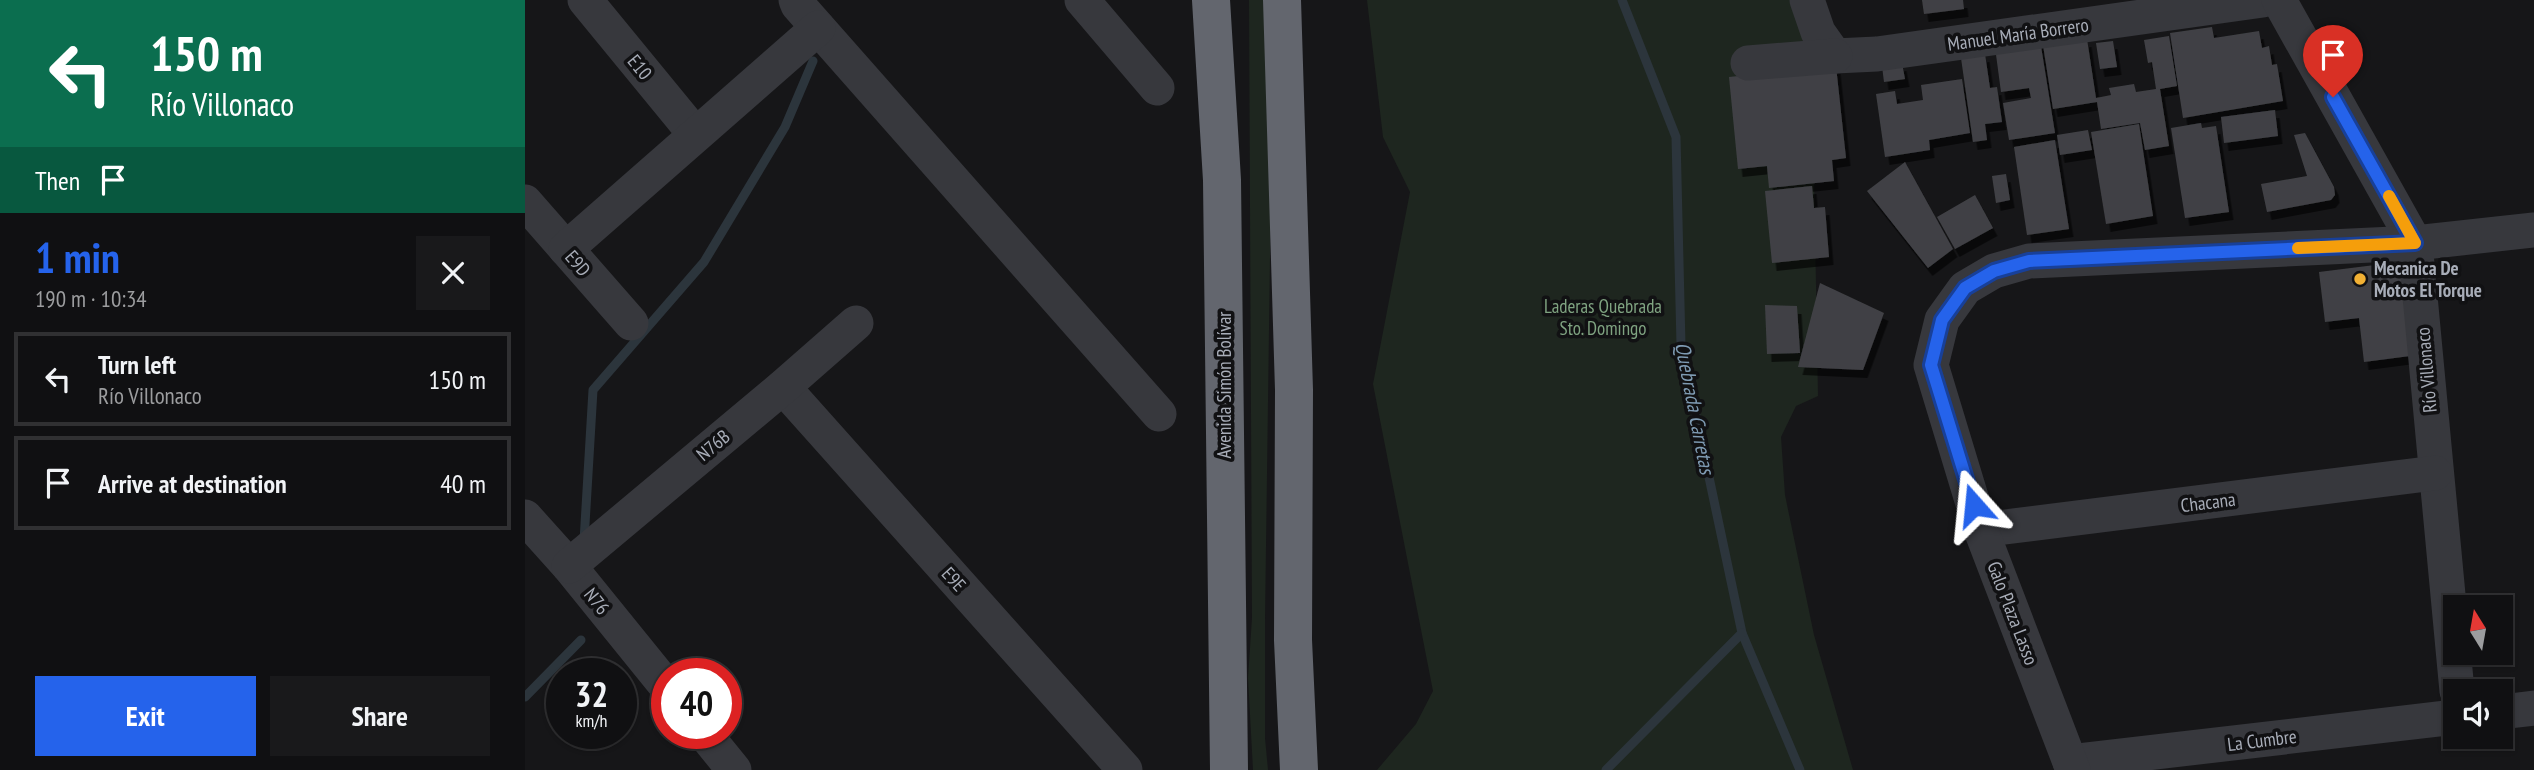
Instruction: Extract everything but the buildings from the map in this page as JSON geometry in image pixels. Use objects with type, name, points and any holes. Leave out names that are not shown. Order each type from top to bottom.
[{"type":"highway","name":"Avenida Simón Bolívar","points":[[1211,0],[1222,180],[1230,770]]},
{"type":"highway","points":[[1282,0],[1294,390],[1293,640],[1299,770]]},
{"type":"street","name":"E10","points":[[585,0],[695,134]]},
{"type":"street","points":[[796,0],[1159,414]]},
{"type":"street","points":[[1082,0],[1157,88]]},
{"type":"street","points":[[1807,0],[1818,32],[1835,56]]},
{"type":"street","name":"Manuel María Borrero","points":[[1748,63],[1877,54],[2263,0]]},
{"type":"street","name":"Río Villonaco","points":[[2279,0],[2415,243],[2456,679]]},
{"type":"street","points":[[566,249],[818,28]]},
{"type":"street","name":"E9D","points":[[525,202],[631,323]]},
{"type":"street","name":"Galo Plaza Lasso","points":[[2071,766],[1981,530],[1931,365],[1942,320],[1965,288],[1994,271],[2029,261],[2415,243],[2534,230]]},
{"type":"street","name":"N76B","points":[[569,566],[856,323]]},
{"type":"street","name":"E9E","points":[[783,387],[1125,770]]},
{"type":"street","name":"Chacana","points":[[1981,530],[2435,474]]},
{"type":"street","name":"N76","points":[[525,517],[569,566],[651,667]]},
{"type":"street","points":[[2513,711],[2534,708]]},
{"type":"street","name":"La Cumbre","points":[[2071,766],[2443,720]]},
{"type":"street","points":[[717,749],[734,770]]},
{"type":"green space","points":[[1249,0],[1263,0],[1267,39],[1271,185],[1265,619],[1265,738],[1268,770],[1253,770],[1248,678],[1252,618]]},
{"type":"green space","name":"Laderas Quebrada Sto. Domingo","points":[[1367,0],[1823,0],[1814,175],[1818,396],[1796,406],[1781,437],[1785,495],[1814,635],[1853,770],[1377,770],[1416,724],[1433,691],[1373,384],[1410,192],[1383,137]]},
{"type":"waterway","name":"Quebrada Carretas","points":[[1622,0],[1676,137],[1681,345],[1742,633],[1800,770]]},
{"type":"waterway","points":[[584,541],[593,390],[704,262],[785,127],[813,61]]},
{"type":"waterway","points":[[1606,770],[1742,633]]},
{"type":"waterway","points":[[525,697],[581,640]]},
{"type":"slow traffic","points":[[2298,248],[2415,243],[2389,196]]},
{"type":"place","name":"Mecanica De Motos El Torque","points":[[2360,279]]},
{"type":"route","points":[[1974,505],[1931,365],[1942,320],[1965,288],[1994,271],[2029,261],[2415,243],[2333,97]]}]
